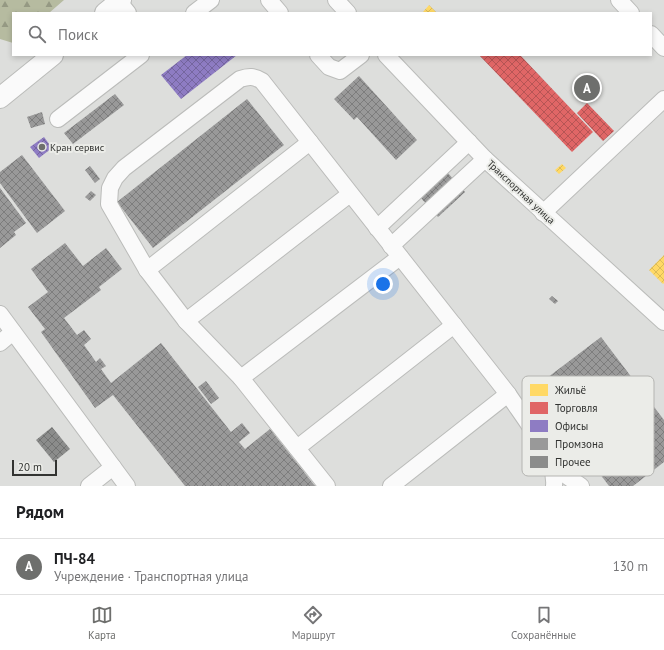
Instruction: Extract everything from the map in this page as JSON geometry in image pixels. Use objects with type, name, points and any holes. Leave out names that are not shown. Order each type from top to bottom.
[{"type":"main road","points":[[0,98],[52,56]]},
{"type":"street","points":[[195,12],[211,0]]},
{"type":"street","points":[[269,0],[279,12]]},
{"type":"street","points":[[336,0],[347,12]]},
{"type":"street","points":[[619,0],[630,12]]},
{"type":"street","points":[[652,35],[664,48]]},
{"type":"street","points":[[58,120],[140,56]]},
{"type":"street","points":[[319,56],[329,67],[340,71],[360,56]]},
{"type":"street","name":"Транспортная улица","points":[[387,56],[485,159],[664,322]]},
{"type":"street","points":[[327,486],[241,378],[186,321],[146,270],[109,204],[110,188],[115,178],[124,168],[240,79],[247,76],[254,77],[262,81],[508,394],[522,416]]},
{"type":"street","points":[[543,213],[664,99]]},
{"type":"street","points":[[146,270],[310,142]]},
{"type":"street","points":[[377,228],[469,142]]},
{"type":"street","points":[[241,378],[395,251],[485,159]]},
{"type":"street","points":[[186,321],[350,194]]},
{"type":"street","points":[[0,314],[113,466],[126,486]]},
{"type":"street","points":[[297,448],[454,325]]},
{"type":"street","points":[[0,343],[13,332]]},
{"type":"street","points":[[391,486],[508,394]]},
{"type":"street","points":[[88,486],[113,466]]},
{"type":"street","points":[[567,476],[582,486]]},
{"type":"green space","points":[[0,0],[64,0],[50,12],[12,12],[12,43],[0,39]]},
{"type":"building: Жильё","points":[[429,5],[436,12],[423,12]]},
{"type":"building: Жильё","points":[[562,164],[566,168],[559,174],[555,170]]},
{"type":"building: Жильё","points":[[664,255],[664,283],[663,284],[649,270]]},
{"type":"building: Торговля","points":[[480,56],[521,56],[593,132],[572,152]]},
{"type":"building: Торговля","points":[[587,103],[614,131],[603,141],[577,113]]},
{"type":"building: Офисы","points":[[186,56],[236,56],[181,99],[161,75]]},
{"type":"building: Офисы","points":[[44,137],[52,148],[39,158],[30,147]]},
{"type":"building: Промзона","points":[[359,76],[417,140],[396,160],[357,117],[354,120],[334,99]]},
{"type":"building: Промзона","points":[[115,94],[124,105],[73,144],[64,133]]},
{"type":"building: Промзона","points":[[247,99],[284,145],[153,248],[117,202]]},
{"type":"building: Промзона","points":[[42,112],[45,124],[31,128],[27,117]]},
{"type":"building: Промзона","points":[[22,155],[65,211],[37,233],[0,183],[0,172]]},
{"type":"building: Промзона","points":[[437,161],[465,192],[438,217],[410,186]]},
{"type":"building: Промзона","points":[[90,166],[100,179],[95,183],[85,170]]},
{"type":"building: Промзона","points":[[0,188],[26,223],[14,232],[16,235],[0,248]]},
{"type":"building: Промзона","points":[[91,191],[96,195],[90,201],[85,197]]},
{"type":"building: Промзона","points":[[65,243],[83,266],[106,248],[122,269],[99,287],[101,290],[64,318],[77,335],[84,330],[91,339],[84,345],[96,362],[100,358],[106,366],[101,369],[111,383],[161,343],[231,432],[242,423],[250,433],[239,442],[245,449],[270,429],[315,486],[185,486],[113,395],[95,408],[41,332],[45,329],[28,307],[48,292],[31,269]]},
{"type":"building: Промзона","points":[[552,296],[558,301],[555,304],[549,299]]},
{"type":"building: Промзона","points":[[601,337],[631,376],[550,376]]},
{"type":"building: Промзона","points":[[206,381],[219,398],[211,404],[198,387]]},
{"type":"building: Промзона","points":[[654,407],[664,420],[664,462],[654,470]]},
{"type":"building: Промзона","points":[[602,476],[646,476],[633,486],[609,486]]},
{"type":"building: Прочее","points":[[52,427],[70,449],[54,462],[36,440]]},
{"type":"place","name":"ПЧ-84","points":[[587,88]]},
{"type":"place","name":"Кран сервис","points":[[42,147]]}]
